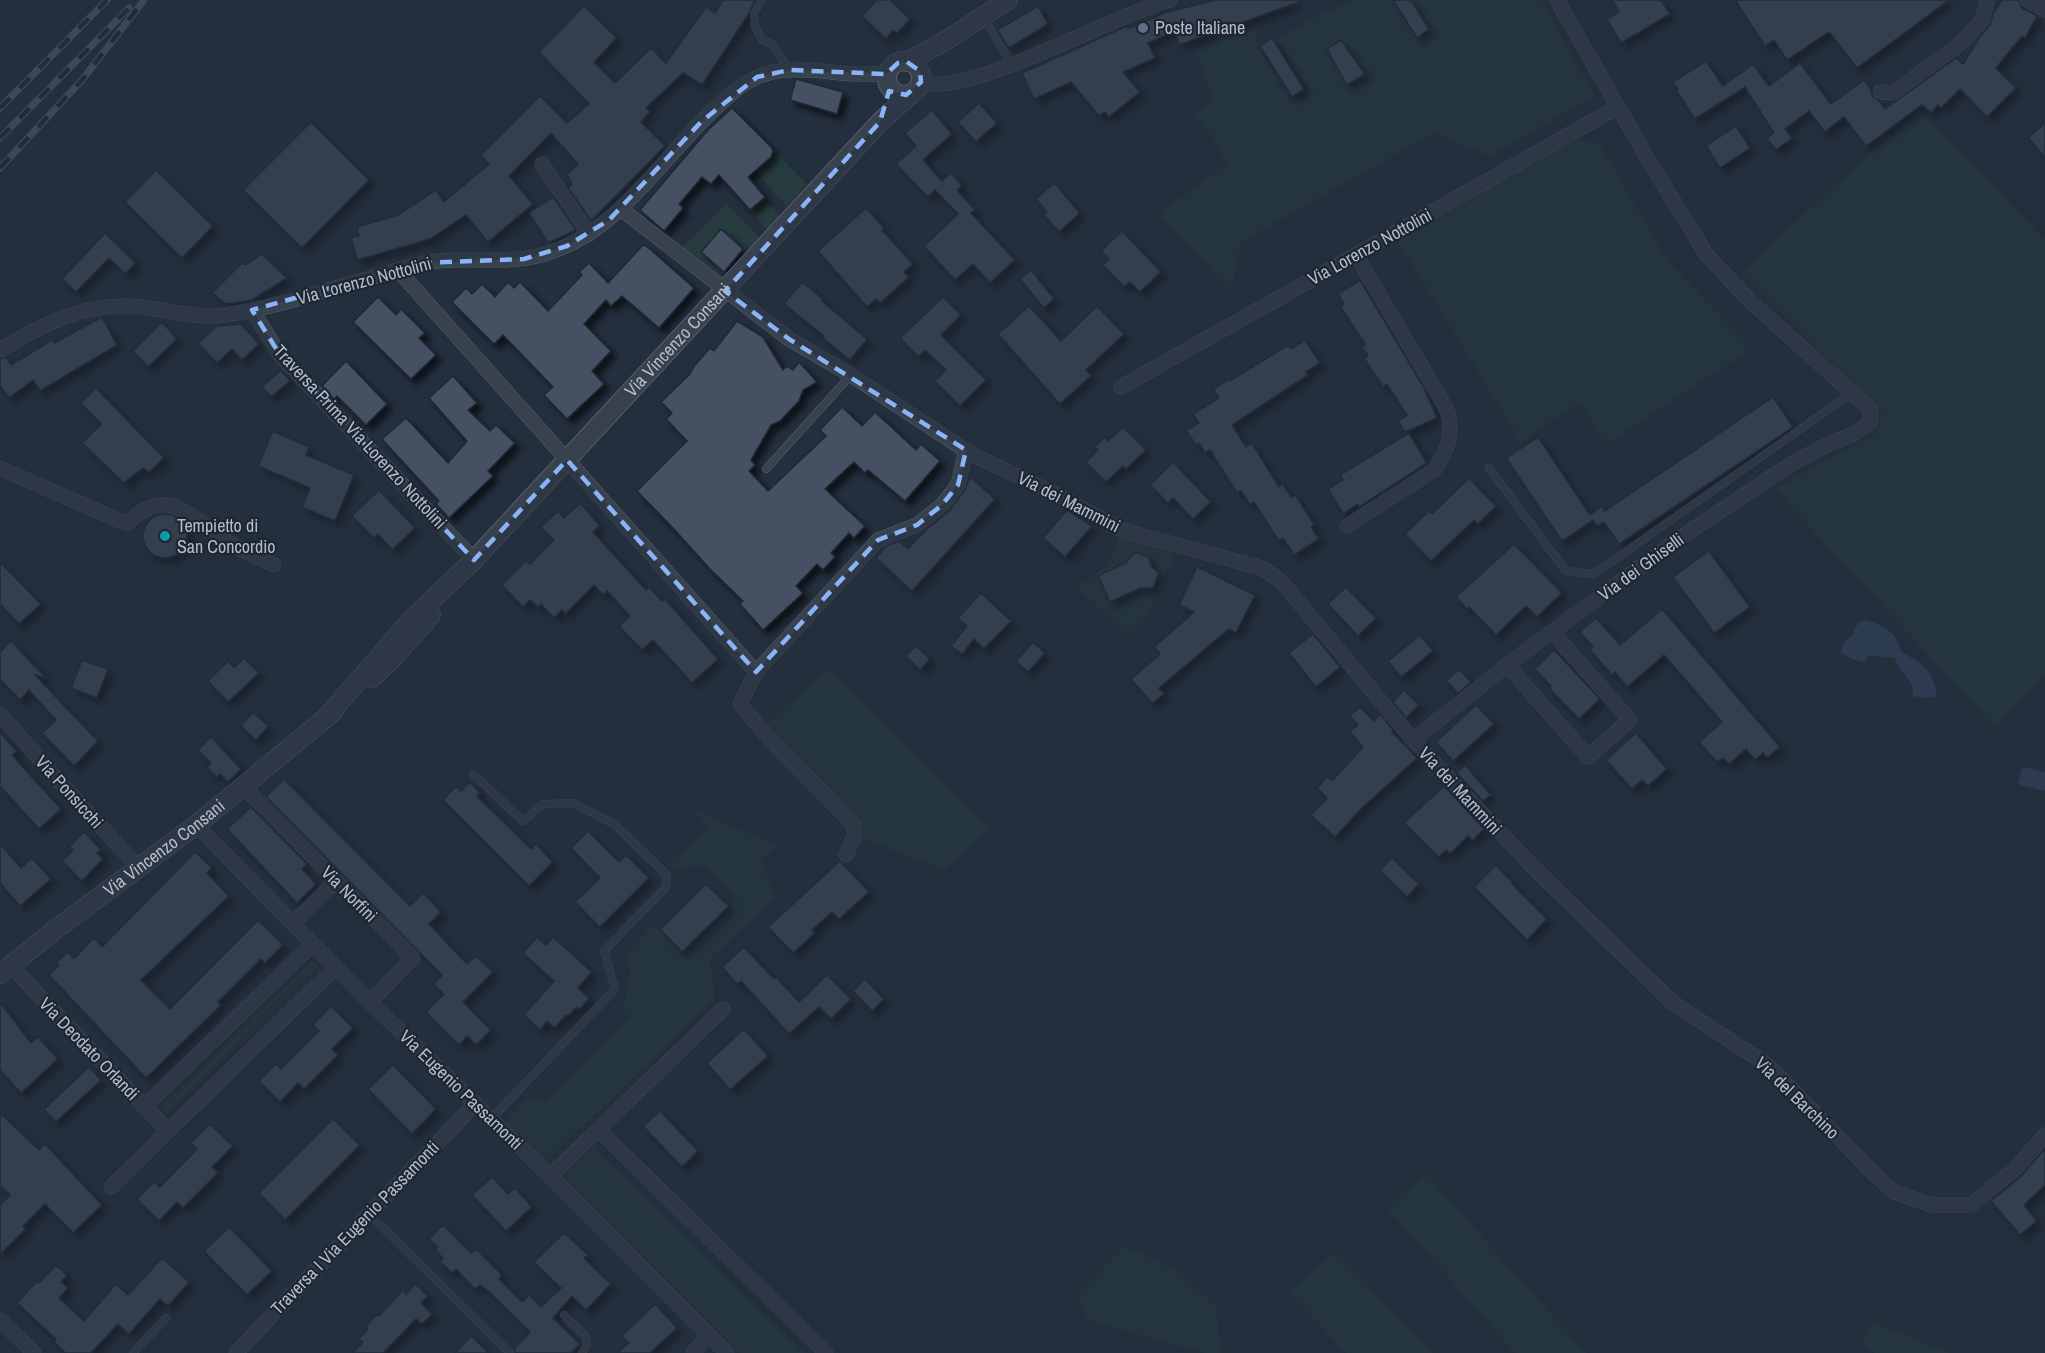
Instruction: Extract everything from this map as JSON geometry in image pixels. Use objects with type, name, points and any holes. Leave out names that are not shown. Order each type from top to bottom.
[{"type":"street","points":[[1008,0],[940,44],[915,77],[901,95],[889,81],[898,63],[915,77],[929,85],[957,83],[1012,64],[1163,1]]},
{"type":"street","points":[[1557,0],[1706,254],[1750,301],[1852,393]]},
{"type":"street","points":[[1880,92],[1893,93],[1960,44],[1983,19],[1987,0]]},
{"type":"street","points":[[2027,0],[2045,10]]},
{"type":"street","name":"Via Lorenzo Nottolini","points":[[0,350],[54,320],[96,306],[140,306],[191,315],[221,315],[313,295],[440,260],[524,259],[544,254],[567,246],[589,234],[621,209],[701,122],[724,100],[757,77],[789,70],[854,74],[889,81]]},
{"type":"street","name":"Via Vincenzo Consani","points":[[5,970],[244,787],[360,690],[395,656],[474,560],[880,122],[915,77]]},
{"type":"street","name":"Via Vincenzo Consani","points":[[880,122],[887,105],[889,81]]},
{"type":"street","name":"Via Lorenzo Nottolini","points":[[1121,387],[1618,107]]},
{"type":"street","points":[[542,164],[589,234]]},
{"type":"street","name":"Via dei Mammini","points":[[621,209],[789,339],[851,375],[966,450],[1064,498],[1121,530],[1263,568],[1281,581],[1299,600],[1413,740],[1533,867]]},
{"type":"street","points":[[1347,526],[1435,469],[1444,455],[1452,426],[1447,410],[1356,255]]},
{"type":"street","points":[[398,270],[756,672]]},
{"type":"street","name":"Traversa Prima Via Lorenzo Nottolini","points":[[252,310],[280,355],[474,560]]},
{"type":"street","name":"Via dei Ghiselli","points":[[1413,740],[1507,665],[1675,541],[1791,464],[1856,433],[1871,421],[1870,409],[1852,393]]},
{"type":"street","points":[[846,855],[855,834],[853,824],[766,735],[740,704],[756,672],[878,540],[917,525],[942,505],[958,485],[966,450]]},
{"type":"street","points":[[0,468],[127,524],[139,512],[155,506],[170,505],[229,542],[274,566]]},
{"type":"street","points":[[1507,665],[1588,757],[1630,720],[1552,632]]},
{"type":"street","name":"Via Ponsicchi","points":[[0,714],[139,868]]},
{"type":"street","name":"Via Norfini","points":[[244,787],[413,958],[370,1002]]},
{"type":"street","name":"Via Eugenio Passamonti","points":[[196,825],[370,1002],[550,1176],[727,1353]]},
{"type":"street","name":"Via del Barchino","points":[[1533,867],[1672,1002],[1768,1066],[1894,1192],[1931,1205],[1971,1205],[2016,1167],[2045,1135]]},
{"type":"street","points":[[293,923],[336,881]]},
{"type":"street","points":[[145,1106],[313,944]]},
{"type":"street","points":[[111,1187],[336,967]]},
{"type":"street","name":"Via Deodato Orlandi","points":[[5,970],[168,1131]]},
{"type":"street","points":[[550,1176],[723,1009]]},
{"type":"street","name":"Traversa I Via Eugenio Passamonti","points":[[236,1353],[475,1104]]},
{"type":"street","points":[[599,1130],[826,1353]]},
{"type":"street","points":[[0,1320],[34,1353]]},
{"type":"street","points":[[693,1353],[709,1335]]},
{"type":"lane","points":[[762,0],[754,13],[755,27],[762,40],[772,44],[789,70]]},
{"type":"lane","points":[[982,17],[1012,64]]},
{"type":"lane","points":[[766,469],[851,375]]},
{"type":"lane","points":[[1489,468],[1566,571],[1594,574],[1852,393]]},
{"type":"lane","points":[[473,774],[523,821],[543,804],[573,803],[614,824],[667,875],[666,887],[604,951],[615,989],[490,1119]]},
{"type":"lane","points":[[369,1214],[510,1353]]},
{"type":"lane","points":[[564,1315],[586,1337],[587,1345],[582,1353]]},
{"type":"lane","points":[[133,1353],[166,1318]]},
{"type":"highlighted area","points":[[907,62],[920,71],[921,82],[906,95],[889,91],[880,122],[725,291],[789,339],[966,450],[958,485],[942,505],[917,525],[878,540],[756,672],[567,460],[474,560],[280,355],[252,310],[420,263],[524,259],[567,246],[609,220],[701,122],[757,77],[789,70],[886,74],[898,63]]},
{"type":"green space","points":[[1355,0],[1541,0],[1594,96],[1490,156],[1434,133],[1241,242],[1231,292],[1159,213],[1227,164],[1212,137],[1195,115],[1213,101],[1196,52],[1255,28],[1257,47],[1292,103],[1311,91],[1277,39],[1313,18]]},
{"type":"green space","points":[[1919,109],[2045,240],[2045,674],[1995,727],[1775,489],[1878,432],[1882,413],[1741,272]]},
{"type":"green space","points":[[1576,139],[1600,145],[1669,263],[1745,341],[1744,354],[1606,444],[1580,402],[1521,442],[1398,241]]},
{"type":"green space","points":[[772,149],[807,184],[787,206],[755,171],[771,157]]},
{"type":"green space","points":[[763,199],[780,215],[767,230],[750,210]]},
{"type":"green space","points":[[726,204],[759,237],[746,253],[720,230],[701,252],[724,272],[719,280],[681,248]]},
{"type":"green space","points":[[1120,534],[1177,550],[1147,616],[1128,635],[1077,587],[1107,566]]},
{"type":"green space","points":[[828,669],[989,828],[944,870],[859,837],[765,725]]},
{"type":"green space","points":[[693,809],[777,846],[761,859],[775,897],[710,959],[715,1000],[545,1162],[504,1123],[528,1098],[546,1101],[629,1017],[623,1011],[630,975],[628,952],[652,926],[660,929],[683,952],[739,899],[706,865],[676,868],[671,865],[673,859],[709,829]]},
{"type":"green space","points":[[312,960],[318,967],[167,1114],[162,1108],[167,1102]]},
{"type":"green space","points":[[593,1147],[804,1353],[740,1353],[563,1177]]},
{"type":"green space","points":[[1426,1174],[1586,1353],[1515,1353],[1387,1208]]},
{"type":"green space","points":[[1125,1246],[1181,1273],[1216,1307],[1220,1353],[1204,1353],[1088,1320],[1078,1294]]},
{"type":"green space","points":[[1336,1251],[1432,1353],[1346,1353],[1290,1293]]},
{"type":"green space","points":[[1873,1322],[1949,1353],[1875,1353],[1862,1342]]},
{"type":"water","points":[[1863,620],[1882,626],[1892,634],[1901,652],[1921,664],[1930,674],[1937,696],[1925,698],[1913,696],[1912,684],[1894,658],[1869,655],[1865,662],[1841,653],[1844,642],[1853,635],[1855,627]]},
{"type":"water","points":[[2022,767],[2045,772],[2045,791],[2018,784]]},
{"type":"building","points":[[723,0],[755,0],[748,15],[702,85],[683,73],[646,108],[650,112],[641,122],[665,146],[591,221],[568,187],[572,184],[567,174],[578,164],[551,133],[509,176],[533,204],[488,242],[466,215],[430,239],[357,260],[351,238],[359,236],[357,227],[398,215],[436,190],[444,202],[489,164],[481,155],[540,96],[567,123],[589,104],[539,52],[584,6],[617,38],[594,62],[615,83],[651,48],[666,63],[706,7],[715,13]]},
{"type":"building","points":[[877,0],[890,0],[910,19],[897,33],[893,30],[886,39],[862,16]]},
{"type":"building","points":[[1215,0],[1298,0],[1299,2],[1179,45],[1175,31],[1148,43],[1155,58],[1123,72],[1140,92],[1109,117],[1105,112],[1099,116],[1071,82],[1034,99],[1022,73],[1127,26],[1128,29],[1164,13]]},
{"type":"building","points":[[1393,0],[1411,0],[1429,29],[1417,38]]},
{"type":"building","points":[[1612,0],[1661,0],[1670,14],[1621,43],[1607,19],[1619,12]]},
{"type":"building","points":[[1735,0],[1949,0],[1857,68],[1829,32],[1787,60],[1774,40],[1765,46]]},
{"type":"building","points":[[2002,0],[2018,0],[2022,8],[2037,16],[2025,38],[2022,36],[1996,68],[2016,88],[1987,117],[1960,89],[1941,108],[1938,105],[1931,113],[1922,105],[1866,146],[1844,117],[1825,132],[1809,111],[1785,129],[1792,138],[1776,150],[1767,138],[1774,133],[1745,87],[1695,119],[1673,82],[1706,61],[1723,86],[1753,64],[1769,86],[1800,63],[1831,104],[1864,80],[1872,96],[1885,109],[1956,58],[1963,64],[1990,25],[1993,14]]},
{"type":"building","points":[[1038,6],[1048,24],[1009,48],[997,30]]},
{"type":"building","points":[[1272,38],[1304,89],[1292,97],[1260,46]]},
{"type":"building","points":[[1341,40],[1365,74],[1347,85],[1327,49]]},
{"type":"building","points":[[796,79],[843,92],[837,114],[790,100]]},
{"type":"building","points":[[979,103],[997,123],[976,142],[958,122]]},
{"type":"building","points":[[732,108],[773,151],[771,157],[748,177],[765,197],[750,210],[719,175],[711,184],[702,177],[679,204],[683,208],[664,231],[640,210],[708,130]]},
{"type":"building","points":[[932,110],[952,134],[923,160],[942,181],[951,173],[962,185],[957,190],[975,210],[971,213],[1015,260],[990,283],[973,264],[955,280],[924,246],[958,214],[935,190],[928,197],[896,164],[916,146],[905,133]]},
{"type":"building","points":[[311,122],[369,180],[302,248],[243,190]]},
{"type":"building","points":[[2045,123],[2045,157],[2028,138]]},
{"type":"building","points":[[1736,126],[1750,148],[1720,168],[1706,146]]},
{"type":"building","points":[[156,170],[213,226],[182,258],[125,202]]},
{"type":"building","points":[[1054,183],[1080,213],[1059,232],[1044,215],[1047,212],[1036,199]]},
{"type":"building","points":[[553,197],[576,230],[548,243],[529,213]]},
{"type":"building","points":[[866,208],[884,228],[882,230],[913,264],[904,272],[909,277],[880,303],[876,299],[867,307],[818,251]]},
{"type":"building","points":[[721,229],[743,249],[724,272],[701,252]]},
{"type":"building","points":[[1122,231],[1161,272],[1140,292],[1130,282],[1124,287],[1103,265],[1109,259],[1101,251]]},
{"type":"building","points":[[105,233],[136,263],[125,274],[109,258],[76,292],[62,279]]},
{"type":"building","points":[[644,244],[694,288],[659,328],[622,296],[611,306],[606,300],[584,324],[611,351],[592,371],[604,384],[567,419],[544,395],[553,387],[503,335],[494,344],[452,302],[466,288],[472,294],[482,284],[495,297],[508,282],[514,288],[520,282],[548,311],[582,275],[579,272],[589,263],[608,283]]},
{"type":"building","points":[[262,254],[287,278],[252,300],[226,304],[212,293],[242,263],[246,265]]},
{"type":"building","points":[[1031,270],[1054,299],[1044,308],[1020,279]]},
{"type":"building","points":[[1360,280],[1424,388],[1437,418],[1405,432],[1398,421],[1407,415],[1387,384],[1383,387],[1364,358],[1368,355],[1362,347],[1365,344],[1340,306],[1344,304],[1338,294]]},
{"type":"building","points":[[802,282],[867,339],[850,360],[784,304]]},
{"type":"building","points":[[378,297],[396,315],[401,309],[425,333],[419,338],[436,355],[411,379],[353,322]]},
{"type":"building","points":[[943,297],[961,315],[941,335],[986,380],[960,406],[935,381],[946,370],[925,350],[918,357],[900,338]]},
{"type":"building","points":[[1029,306],[1061,341],[1097,306],[1124,334],[1086,370],[1091,376],[1060,404],[998,334]]},
{"type":"building","points":[[102,317],[117,345],[40,391],[33,380],[9,398],[0,385],[0,359],[6,357],[11,365],[52,340],[54,343]]},
{"type":"building","points":[[737,321],[763,337],[783,370],[787,366],[793,370],[799,362],[817,382],[803,390],[799,401],[780,421],[771,425],[751,460],[755,465],[749,471],[768,491],[826,436],[820,430],[842,407],[862,426],[875,412],[916,450],[921,444],[940,461],[905,501],[868,470],[865,473],[854,462],[825,489],[865,526],[854,538],[849,533],[831,553],[835,557],[823,570],[817,564],[796,586],[803,593],[763,630],[740,604],[743,601],[637,491],[687,441],[666,419],[672,413],[661,402],[690,374],[710,348],[714,351]]},
{"type":"building","points":[[162,322],[177,339],[148,367],[133,351]]},
{"type":"building","points":[[241,324],[259,344],[242,360],[232,349],[217,363],[198,343],[217,326]]},
{"type":"building","points":[[1305,340],[1320,363],[1306,372],[1308,375],[1232,425],[1246,447],[1252,443],[1279,487],[1283,484],[1291,497],[1295,495],[1314,524],[1311,527],[1319,539],[1294,555],[1283,538],[1279,541],[1254,502],[1250,505],[1241,491],[1237,493],[1210,450],[1205,453],[1199,443],[1196,445],[1186,430],[1199,423],[1193,414],[1219,398],[1213,389],[1288,345],[1291,349]]},
{"type":"building","points":[[346,361],[387,404],[366,425],[337,396],[334,399],[322,386]]},
{"type":"building","points":[[281,370],[290,381],[271,397],[262,387]]},
{"type":"building","points":[[453,376],[477,403],[468,410],[490,431],[496,425],[515,443],[488,471],[493,476],[449,518],[436,504],[439,501],[382,439],[406,418],[448,463],[467,441],[429,398]]},
{"type":"building","points":[[96,388],[164,458],[149,472],[143,468],[124,483],[82,443],[101,424],[81,403]]},
{"type":"building","points":[[1773,397],[1793,427],[1619,544],[1604,522],[1597,526],[1593,520],[1562,541],[1506,458],[1538,437],[1590,515],[1602,506],[1605,511]]},
{"type":"building","points":[[1123,427],[1146,450],[1126,469],[1123,466],[1106,482],[1086,462],[1098,450],[1095,447],[1105,437],[1108,441]]},
{"type":"building","points":[[273,431],[309,447],[306,455],[354,475],[335,521],[302,507],[310,488],[258,466]]},
{"type":"building","points":[[1409,433],[1427,463],[1359,507],[1358,504],[1343,514],[1328,489],[1343,480],[1340,475]]},
{"type":"building","points":[[1173,462],[1211,502],[1193,519],[1173,498],[1168,503],[1150,485]]},
{"type":"building","points":[[970,477],[995,499],[912,591],[876,558],[886,546],[899,541],[908,549],[949,511],[965,490]]},
{"type":"building","points":[[1469,478],[1496,506],[1478,524],[1474,520],[1431,561],[1405,534],[1429,511],[1432,514]]},
{"type":"building","points":[[379,490],[415,528],[392,550],[378,534],[374,538],[352,516]]},
{"type":"building","points":[[580,503],[600,526],[593,532],[646,590],[649,587],[662,601],[665,599],[718,659],[692,683],[653,640],[642,650],[619,626],[630,616],[607,591],[603,595],[594,585],[565,614],[562,610],[554,618],[541,604],[538,607],[530,600],[523,607],[502,585],[526,561],[530,564],[554,540],[541,527],[558,511],[564,518]]},
{"type":"building","points":[[1067,510],[1092,526],[1065,557],[1043,538]]},
{"type":"building","name":"Tempietto di San Concordio","points":[[165,514],[180,521],[187,536],[180,551],[165,558],[150,551],[143,536],[150,521]]},
{"type":"building","points":[[1514,544],[1562,593],[1537,617],[1526,606],[1496,635],[1456,597]]},
{"type":"building","points":[[1709,551],[1750,607],[1714,633],[1673,577]]},
{"type":"building","points":[[1135,552],[1149,557],[1151,566],[1159,573],[1153,588],[1141,588],[1110,602],[1098,576],[1127,562]]},
{"type":"building","points":[[0,562],[41,604],[19,624],[0,604]]},
{"type":"building","points":[[1197,567],[1255,595],[1236,633],[1229,629],[1159,688],[1164,694],[1152,703],[1131,679],[1160,654],[1154,647],[1194,612],[1179,605]]},
{"type":"building","points":[[1346,587],[1376,618],[1358,636],[1328,604]]},
{"type":"building","points":[[981,593],[1011,621],[984,649],[974,639],[962,654],[951,646],[967,626],[958,618]]},
{"type":"building","points":[[1662,609],[1780,747],[1767,758],[1763,753],[1755,760],[1746,749],[1729,764],[1723,758],[1717,762],[1699,742],[1722,722],[1664,655],[1627,687],[1615,672],[1612,675],[1590,650],[1593,647],[1580,632],[1596,618],[1620,645]]},
{"type":"building","points":[[1313,634],[1340,667],[1316,687],[1289,653]]},
{"type":"building","points":[[1420,635],[1433,651],[1401,677],[1388,661]]},
{"type":"building","points":[[11,641],[47,679],[34,674],[98,741],[74,766],[42,733],[56,720],[29,690],[20,700],[0,679],[0,652]]},
{"type":"building","points":[[1033,642],[1045,653],[1028,672],[1016,661]]},
{"type":"building","points":[[916,646],[930,659],[920,670],[906,656]]},
{"type":"building","points":[[1554,650],[1600,699],[1579,719],[1549,688],[1551,686],[1535,669]]},
{"type":"building","points":[[244,658],[259,673],[228,702],[208,681],[228,661],[234,668]]},
{"type":"building","points":[[82,660],[108,669],[97,698],[71,688]]},
{"type":"building","points":[[1459,669],[1471,682],[1458,693],[1446,681]]},
{"type":"building","points":[[1404,690],[1419,705],[1406,718],[1393,702]]},
{"type":"building","points":[[1476,705],[1494,724],[1453,761],[1436,742]]},
{"type":"building","points":[[1360,707],[1374,721],[1380,714],[1394,731],[1392,732],[1417,758],[1361,809],[1335,837],[1311,815],[1327,798],[1317,788],[1327,777],[1332,781],[1363,747],[1350,732],[1358,725],[1350,716]]},
{"type":"building","points":[[253,712],[269,726],[256,740],[241,726]]},
{"type":"building","points":[[0,732],[17,752],[12,755],[61,809],[39,829],[0,786]]},
{"type":"building","points":[[1636,733],[1667,769],[1648,786],[1642,780],[1632,789],[1606,760]]},
{"type":"building","points":[[211,737],[241,769],[228,782],[220,774],[216,777],[207,767],[211,763],[198,750]]},
{"type":"building","points":[[1465,765],[1491,795],[1483,801],[1457,773]]},
{"type":"building","points":[[284,779],[410,906],[423,893],[441,912],[429,924],[467,964],[476,956],[493,972],[463,1002],[491,1030],[476,1045],[467,1036],[459,1045],[426,1012],[444,994],[433,984],[442,975],[266,797]]},
{"type":"building","points":[[470,782],[480,793],[477,796],[531,849],[536,844],[553,862],[529,886],[443,800],[456,786],[461,791]]},
{"type":"building","points":[[1444,786],[1484,829],[1472,841],[1468,836],[1450,854],[1446,850],[1439,857],[1404,823]]},
{"type":"building","points":[[251,807],[307,864],[302,869],[316,884],[297,903],[227,829]]},
{"type":"building","points":[[588,831],[619,862],[626,855],[649,878],[600,927],[575,902],[600,878],[571,848]]},
{"type":"building","points":[[84,832],[101,850],[97,853],[103,859],[82,881],[62,861],[73,850],[69,847]]},
{"type":"building","points":[[0,844],[21,868],[32,858],[51,879],[20,906],[0,883]]},
{"type":"building","points":[[195,852],[212,868],[207,873],[229,896],[141,980],[170,1009],[258,920],[283,945],[265,963],[261,959],[218,1002],[221,1005],[146,1078],[49,975],[59,966],[56,963],[68,952],[74,959],[94,938],[102,947]]},
{"type":"building","points":[[1392,858],[1419,884],[1407,897],[1380,870]]},
{"type":"building","points":[[840,861],[869,892],[839,919],[832,912],[812,930],[815,933],[793,953],[768,927]]},
{"type":"building","points":[[1496,865],[1547,919],[1527,940],[1474,887]]},
{"type":"building","points":[[706,884],[729,906],[682,952],[660,929]]},
{"type":"building","points":[[537,937],[546,945],[553,937],[592,972],[578,988],[589,998],[580,1009],[577,1007],[568,1016],[566,1015],[555,1028],[547,1021],[540,1030],[524,1015],[554,981],[523,953]]},
{"type":"building","points":[[744,947],[799,1002],[827,975],[851,999],[831,1019],[819,1007],[789,1034],[741,981],[737,984],[722,967]]},
{"type":"building","points":[[865,979],[884,999],[872,1011],[853,991]]},
{"type":"building","points":[[0,1002],[31,1043],[38,1037],[58,1059],[21,1093],[0,1070]]},
{"type":"building","points":[[331,1006],[353,1028],[332,1049],[338,1055],[304,1089],[298,1083],[280,1102],[259,1081],[276,1064],[281,1069],[319,1031],[313,1025]]},
{"type":"building","points":[[744,1029],[768,1056],[730,1090],[707,1063]]},
{"type":"building","points":[[393,1065],[436,1109],[412,1134],[368,1089]]},
{"type":"building","points":[[89,1067],[101,1080],[56,1122],[44,1109]]},
{"type":"building","points":[[660,1111],[698,1151],[682,1167],[643,1126]]},
{"type":"building","points":[[0,1113],[39,1150],[45,1144],[102,1205],[73,1233],[45,1204],[23,1226],[26,1229],[0,1254],[0,1205],[10,1195],[0,1185]]},
{"type":"building","points":[[333,1119],[360,1145],[285,1220],[259,1193]]},
{"type":"building","points":[[210,1124],[233,1146],[212,1167],[218,1173],[183,1208],[177,1202],[159,1221],[137,1199],[154,1182],[160,1187],[197,1149],[191,1143]]},
{"type":"building","points":[[2045,1149],[2045,1185],[2024,1205],[2037,1221],[2020,1235],[1991,1201],[2018,1179]]},
{"type":"building","points":[[492,1177],[508,1194],[515,1188],[532,1207],[506,1231],[472,1195]]},
{"type":"building","points":[[443,1225],[471,1253],[476,1249],[502,1275],[499,1279],[522,1302],[529,1295],[541,1307],[561,1288],[534,1262],[564,1233],[588,1255],[584,1258],[611,1284],[586,1310],[572,1296],[553,1318],[580,1344],[571,1353],[516,1353],[514,1349],[530,1332],[487,1290],[480,1285],[475,1289],[456,1269],[452,1273],[440,1262],[443,1258],[435,1250],[438,1247],[429,1239]]},
{"type":"building","points":[[229,1227],[272,1271],[247,1295],[204,1251]]},
{"type":"building","points":[[162,1258],[189,1282],[168,1306],[160,1299],[129,1334],[118,1324],[91,1353],[66,1353],[54,1342],[56,1339],[17,1303],[56,1265],[67,1275],[61,1282],[68,1288],[59,1298],[84,1321],[116,1284],[128,1295]]},
{"type":"building","points":[[415,1284],[428,1296],[421,1303],[432,1314],[422,1324],[416,1319],[383,1353],[352,1353],[363,1342],[359,1339],[368,1329],[366,1326],[377,1314],[379,1316],[403,1290],[406,1294]]},
{"type":"building","points":[[655,1304],[677,1328],[650,1353],[617,1353],[629,1343],[622,1336]]},
{"type":"building","points":[[471,1336],[489,1353],[455,1353]]},
{"type":"railway","points":[[0,108],[107,0]]},
{"type":"railway","points":[[0,168],[82,80],[144,0]]},
{"type":"railway","points":[[0,138],[129,8]]},
{"type":"place","name":"Poste Italiane","points":[[1143,28]]},
{"type":"place","name":"Tempietto di San Concordio","points":[[165,536]]}]
